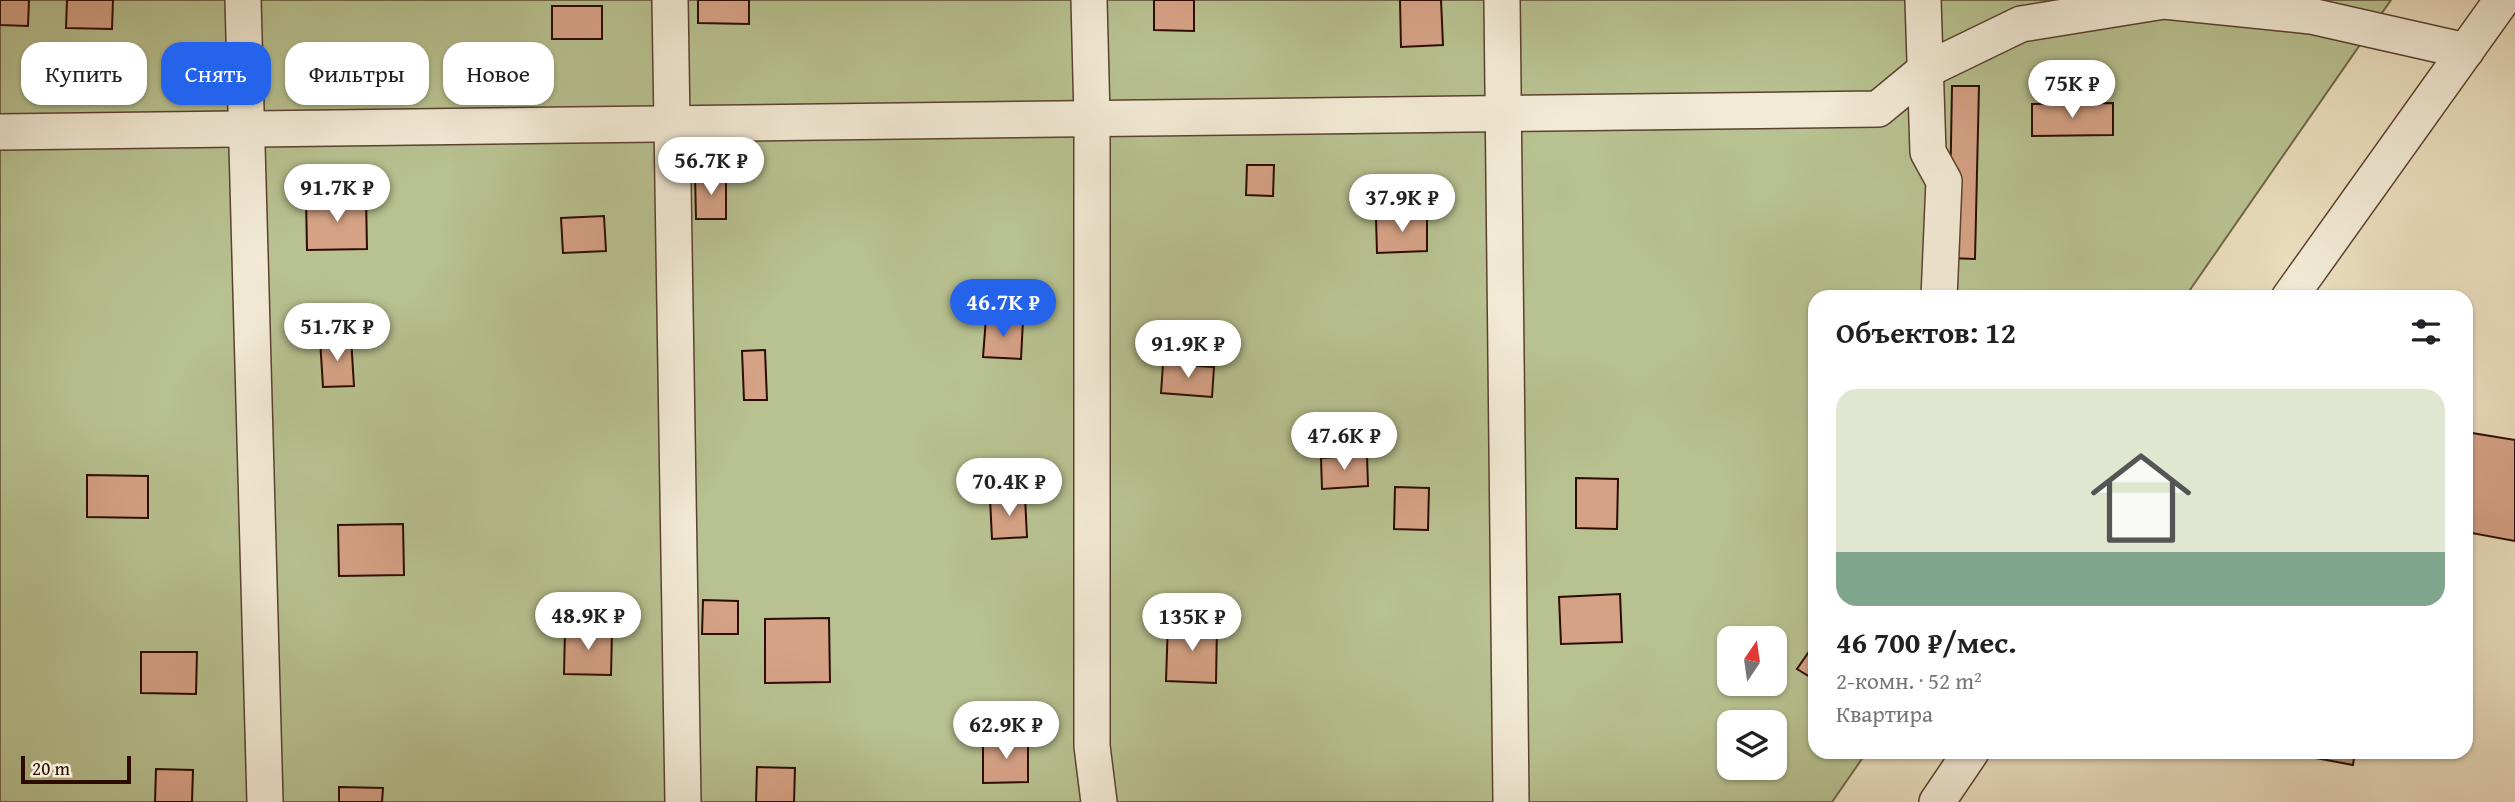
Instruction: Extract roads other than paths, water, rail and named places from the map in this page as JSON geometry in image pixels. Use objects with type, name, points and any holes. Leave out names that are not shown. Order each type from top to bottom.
[{"type":"street","points":[[243,0],[265,802]]},
{"type":"street","points":[[670,0],[683,802]]},
{"type":"street","points":[[1089,0],[1092,118],[1092,746],[1099,802]]},
{"type":"street","points":[[1502,0],[1511,802]]},
{"type":"street","points":[[1923,0],[1928,152],[1944,181],[1940,290]]},
{"type":"street","points":[[2295,290],[2502,0]]},
{"type":"street","points":[[0,132],[1878,109],[1924,71],[2021,24],[2164,1],[2311,16],[2466,51]]},
{"type":"street","points":[[1937,802],[1966,759]]}]
